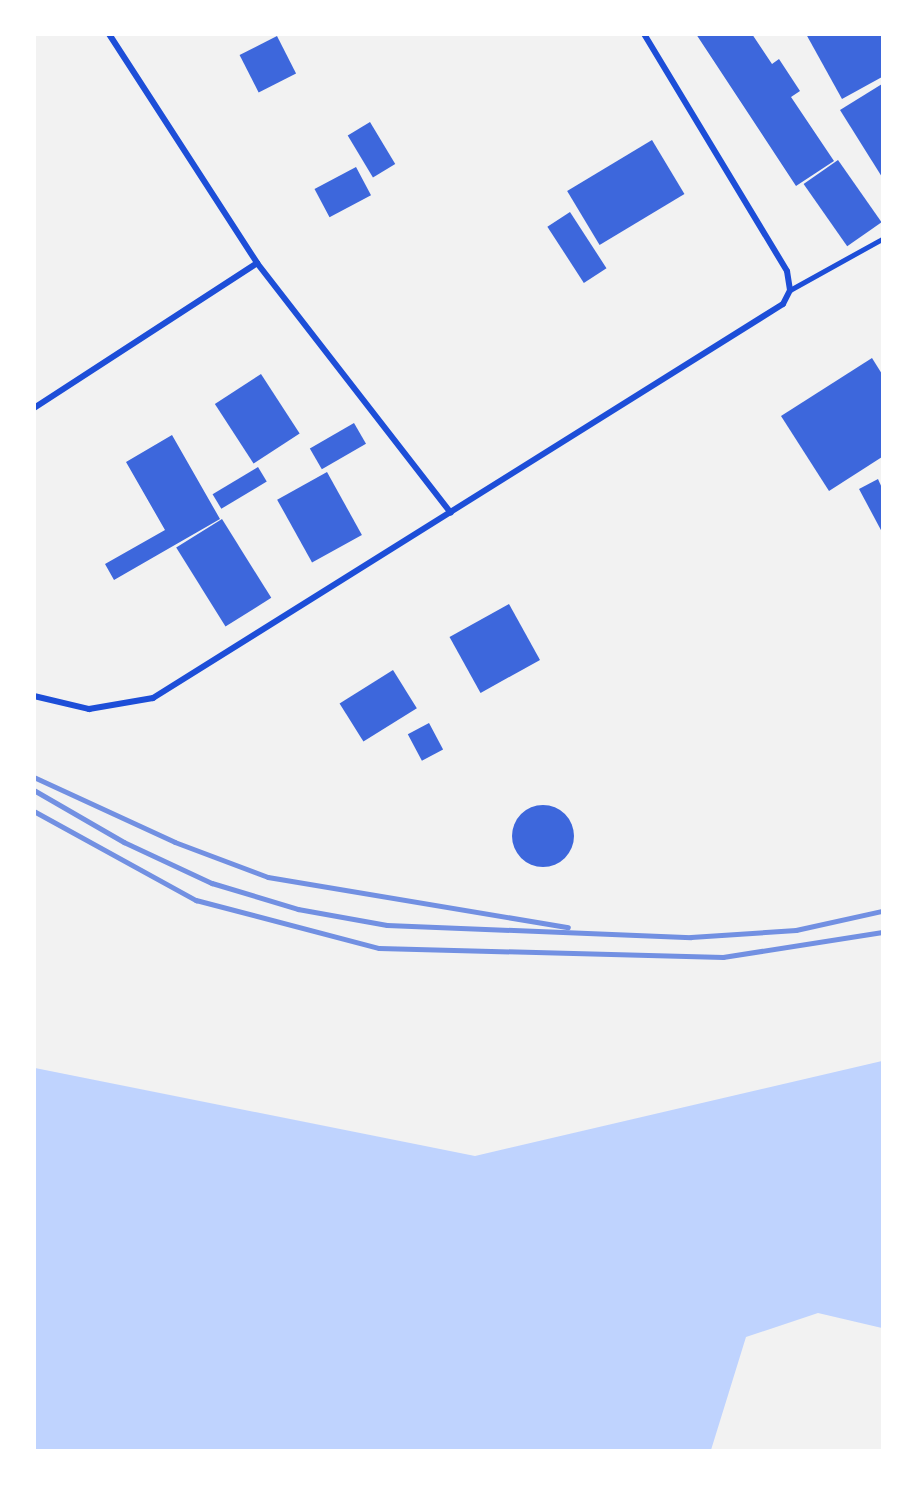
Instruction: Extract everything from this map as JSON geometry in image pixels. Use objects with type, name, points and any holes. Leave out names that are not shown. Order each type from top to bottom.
[{"type":"street","points":[[109,34],[257,263],[451,513]]},
{"type":"street","points":[[34,696],[89,709],[153,698],[783,304],[790,290],[787,271],[644,34]]},
{"type":"street","points":[[34,408],[257,263]]},
{"type":"lane","points":[[790,290],[882,239]]},
{"type":"water","points":[[882,1061],[882,1328],[818,1313],[746,1337],[711,1450],[35,1450],[35,1068],[475,1156]]},
{"type":"building","points":[[696,34],[752,34],[772,64],[779,59],[800,91],[791,97],[834,161],[796,186]]},
{"type":"building","points":[[806,34],[882,34],[882,77],[842,99]]},
{"type":"building","points":[[277,36],[296,73],[259,92],[240,55]]},
{"type":"building","points":[[882,84],[882,177],[840,110]]},
{"type":"building","points":[[370,122],[395,164],[373,177],[348,135]]},
{"type":"building","points":[[652,140],[684,194],[600,245],[567,191]]},
{"type":"building","points":[[838,160],[882,222],[847,246],[804,184]]},
{"type":"building","points":[[356,167],[371,195],[330,217],[315,189]]},
{"type":"building","points":[[570,212],[606,268],[584,283],[547,227]]},
{"type":"building","points":[[872,358],[882,374],[882,457],[829,491],[781,416]]},
{"type":"building","points":[[261,374],[300,434],[254,464],[215,404]]},
{"type":"building","points":[[354,423],[366,444],[322,469],[310,449]]},
{"type":"building","points":[[172,435],[220,519],[114,580],[105,564],[165,530],[126,462]]},
{"type":"building","points":[[258,467],[267,482],[221,509],[213,494]]},
{"type":"building","points":[[327,472],[362,535],[312,563],[277,500]]},
{"type":"building","points":[[878,479],[882,488],[882,532],[859,489]]},
{"type":"building","points":[[222,519],[271,598],[225,626],[176,548]]},
{"type":"building","points":[[509,604],[540,660],[481,693],[450,637]]},
{"type":"building","points":[[393,670],[417,708],[363,742],[340,703]]},
{"type":"building","points":[[429,723],[443,749],[422,761],[408,734]]},
{"type":"building","points":[[543,805],[555,807],[565,814],[572,824],[574,836],[572,848],[565,858],[555,865],[543,867],[531,865],[521,858],[514,848],[512,836],[514,824],[521,814],[531,807]]},
{"type":"railway","points":[[34,777],[175,842],[268,877],[568,927]]},
{"type":"railway","points":[[34,790],[124,842],[212,883],[298,909],[387,925],[691,937],[796,930],[882,911]]},
{"type":"railway","points":[[34,811],[196,900],[379,948],[723,957],[882,932]]}]
